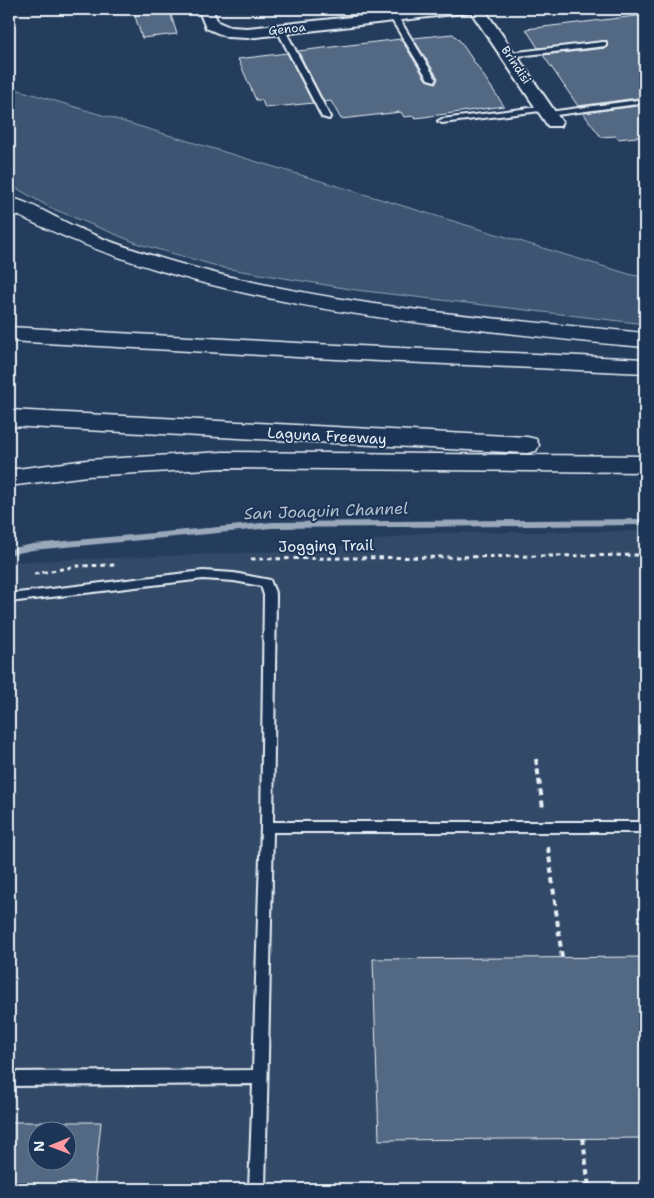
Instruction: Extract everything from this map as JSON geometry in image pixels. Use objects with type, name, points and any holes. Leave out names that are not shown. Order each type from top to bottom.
[{"type":"highway","points":[[9,199],[36,217]]},
{"type":"highway","points":[[9,203],[36,217],[116,251],[210,279],[278,295],[428,318],[645,340]]},
{"type":"highway","points":[[9,334],[315,351],[645,366]]},
{"type":"highway","name":"Laguna Freeway","points":[[9,418],[294,434],[645,450]]},
{"type":"highway","points":[[9,478],[87,468],[223,460],[645,464]]},
{"type":"street","name":"Genoa","points":[[205,9],[211,25],[226,32],[248,34],[466,9]]},
{"type":"street","name":"Brindisi","points":[[477,9],[549,114]]},
{"type":"lane","points":[[394,17],[432,79]]},
{"type":"lane","points":[[281,30],[326,117]]},
{"type":"lane","points":[[509,55],[603,44]]},
{"type":"lane","points":[[442,120],[549,114],[645,101]]},
{"type":"lane","points":[[9,598],[203,575],[234,577],[266,583],[270,595],[267,827],[257,1189]]},
{"type":"lane","points":[[267,827],[645,827]]},
{"type":"lane","points":[[9,1079],[260,1077]]},
{"type":"path","name":"Jogging Trail","points":[[245,560],[304,557],[645,555]]},
{"type":"path","points":[[26,576],[78,566],[117,564]]},
{"type":"path","points":[[536,759],[562,958]]},
{"type":"path","points":[[583,1138],[589,1189]]},
{"type":"shaded area","points":[[9,87],[632,275],[645,277],[645,324],[356,290],[224,268],[139,244],[51,208],[9,184]]},
{"type":"shaded area","points":[[645,531],[645,1189],[9,1189],[9,562],[314,550],[422,533]]},
{"type":"building","points":[[169,9],[177,34],[142,38],[133,10]]},
{"type":"building","points":[[645,15],[645,97],[578,106],[543,55],[606,48],[607,41],[538,48],[526,29]]},
{"type":"building","points":[[453,34],[460,41],[504,106],[416,118],[414,116],[404,117],[401,112],[341,119],[331,101],[324,102],[298,51],[401,39],[426,80],[436,83],[438,78],[413,38]]},
{"type":"building","points":[[287,53],[313,103],[265,108],[262,100],[256,100],[238,59]]},
{"type":"building","points":[[645,105],[645,136],[618,139],[616,136],[601,137],[583,113]]},
{"type":"building","points":[[645,957],[645,1138],[379,1140],[373,959]]},
{"type":"building","points":[[9,1122],[28,1122],[28,1170],[78,1170],[78,1122],[101,1122],[94,1189],[9,1189]]},
{"type":"waterway","name":"San Joaquin Channel","points":[[9,552],[33,547],[272,525],[645,522]]}]
